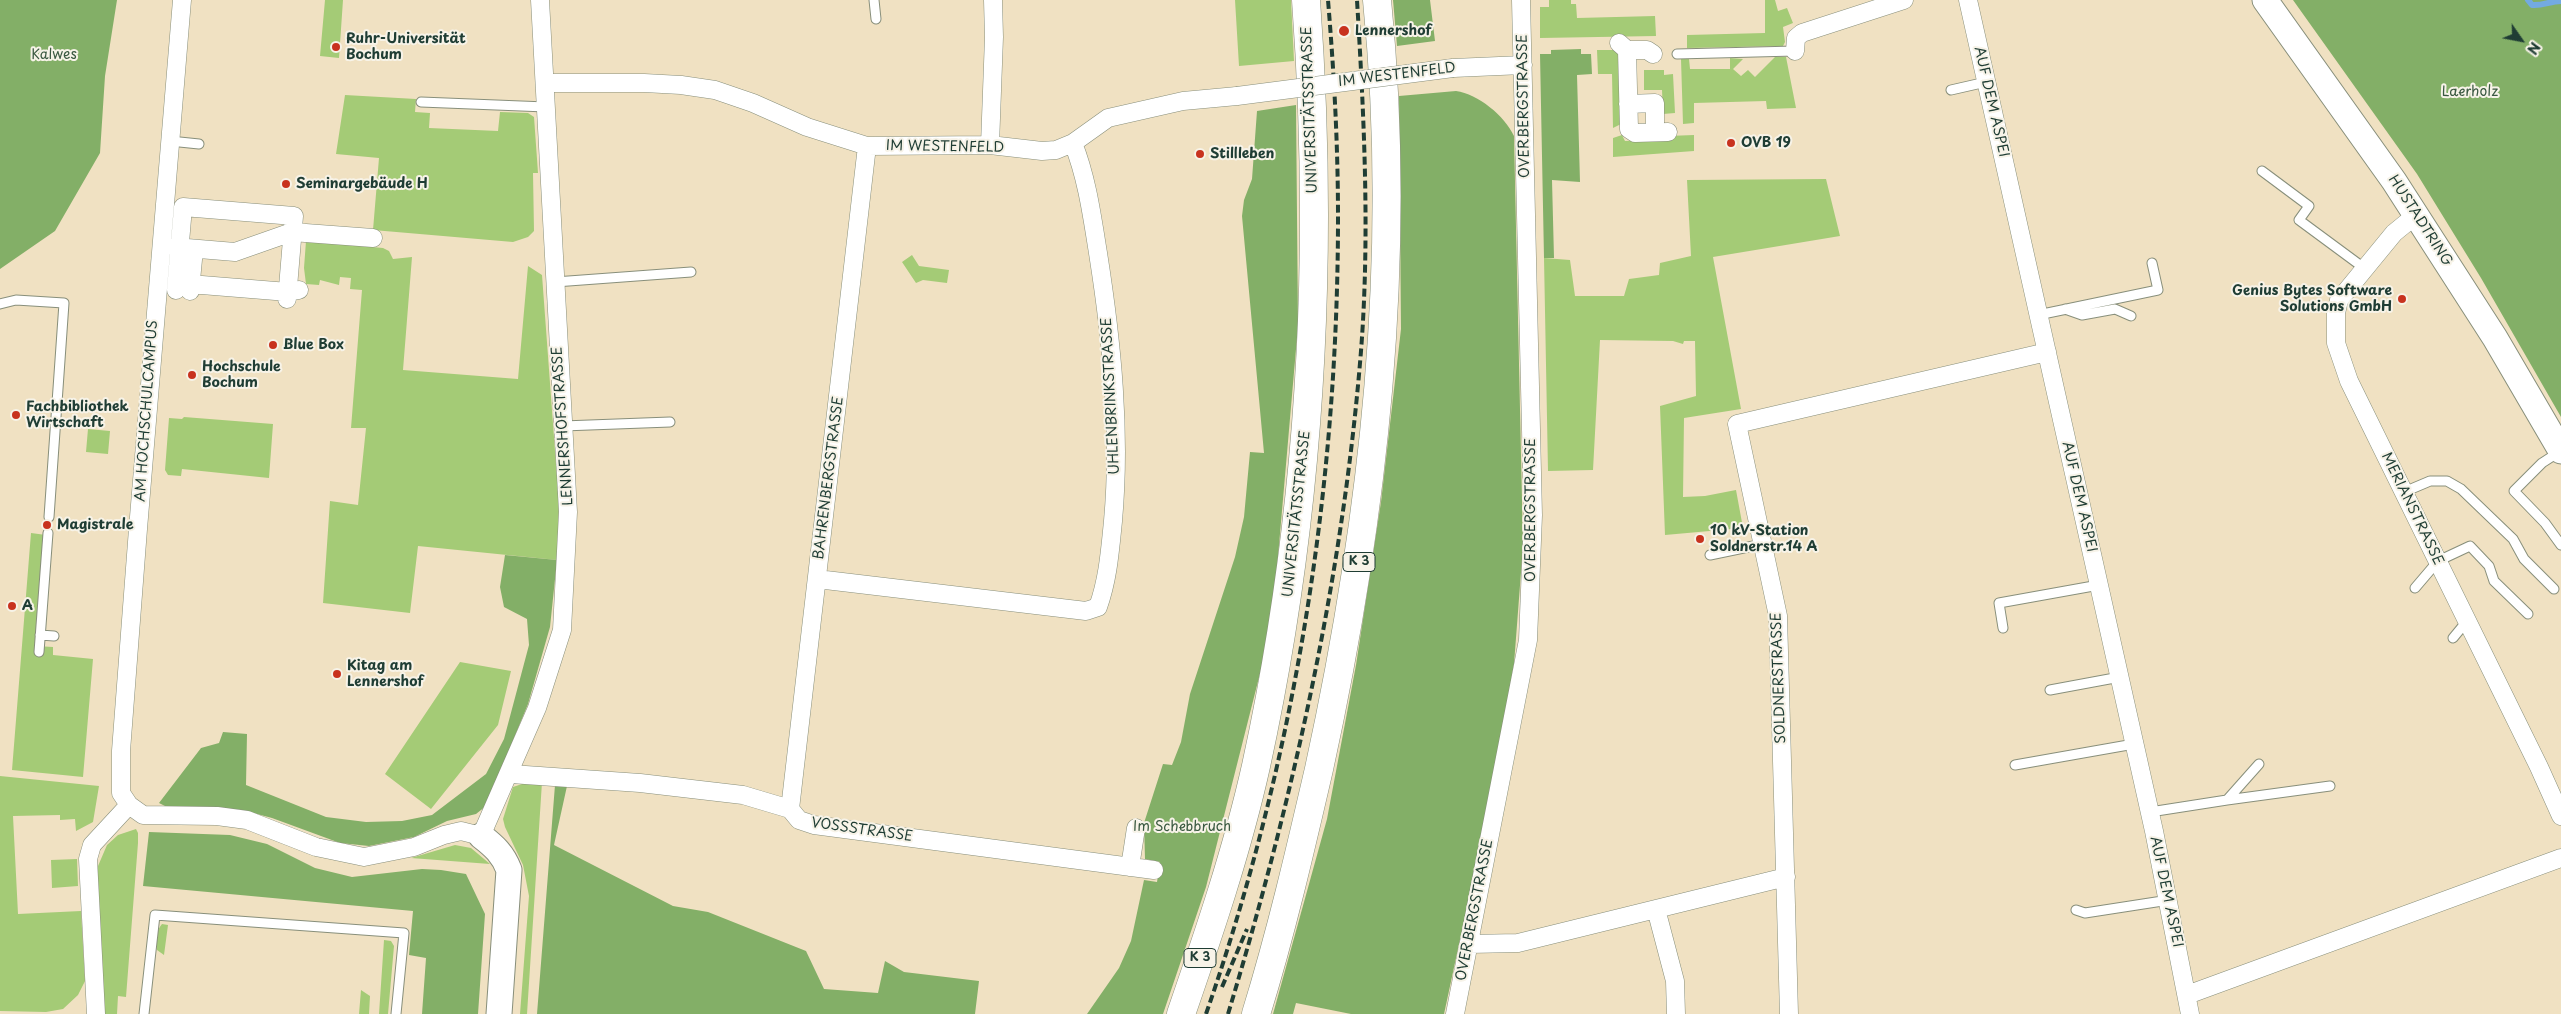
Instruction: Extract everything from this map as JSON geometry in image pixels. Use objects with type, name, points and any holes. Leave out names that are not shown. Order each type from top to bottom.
[{"type":"highway","name":"UNIVERSITÄTSSTRASSE","points":[[1181,1014],[1220,902],[1253,778],[1286,609],[1305,448],[1312,353],[1315,268],[1306,0]]},
{"type":"highway","name":"K 3","points":[[1256,1014],[1296,872],[1342,664],[1362,540],[1386,307],[1387,163],[1377,0]]},
{"type":"street","name":"AM HOCHSCHULCAMPUS","points":[[129,805],[121,793],[121,751],[162,224],[182,0]]},
{"type":"street","name":"LENNERSHOFSTRASSE","points":[[481,836],[538,708],[562,630],[568,512],[540,0]]},
{"type":"street","points":[[990,145],[994,36],[993,0]]},
{"type":"street","name":"OVERBERGSTRASSE","points":[[1456,1014],[1528,640],[1532,578],[1532,475],[1521,0]]},
{"type":"street","points":[[1795,51],[1796,38],[1802,33],[1904,0]]},
{"type":"street","name":"AUF DEM ASPEI","points":[[1968,0],[2150,812],[2190,1014]]},
{"type":"street","name":"HUSTADTRING","points":[[2265,0],[2416,215],[2495,338],[2561,451]]},
{"type":"street","points":[[1628,104],[1655,103],[1662,132],[1635,133],[1629,129],[1628,104],[1634,53]]},
{"type":"street","name":"IM WESTENFELD","points":[[544,83],[644,83],[715,90],[753,102],[807,126],[867,146],[990,145],[1042,151],[1056,150],[1073,143],[1108,118],[1183,101],[1237,96],[1453,68],[1523,65]]},
{"type":"street","name":"UHLENBRINKSTRASSE","points":[[817,579],[1086,611],[1098,607],[1108,570],[1115,490],[1114,390],[1107,308],[1094,228],[1083,168],[1073,143]]},
{"type":"street","name":"BAHRENBERGSTRASSE","points":[[790,809],[867,146]]},
{"type":"street","points":[[194,205],[270,211],[294,216],[291,294],[183,287],[183,248],[183,207],[194,205]]},
{"type":"street","name":"MERIANSTRASSE","points":[[2416,215],[2394,234],[2339,300],[2336,313],[2336,343],[2349,381],[2540,767],[2561,816]]},
{"type":"street","points":[[183,248],[236,252],[292,232],[373,238]]},
{"type":"street","name":"SOLDNERSTRASSE","points":[[1789,1014],[1778,616],[1737,424],[2047,352]]},
{"type":"street","name":"VOSSSTRASSE","points":[[510,774],[640,783],[743,795],[790,809],[799,820],[814,825],[1154,870]]},
{"type":"street","points":[[96,1014],[88,859],[92,845],[129,805],[149,816],[217,816],[247,820],[316,847],[364,857],[414,847],[444,835],[461,831],[481,836],[496,847],[505,859],[509,870],[499,1014]]},
{"type":"street","points":[[1130,867],[1136,828]]},
{"type":"street","points":[[2187,995],[2561,858]]},
{"type":"street","points":[[1469,944],[1518,943],[1786,877]]},
{"type":"street","points":[[1656,909],[1675,981],[1676,1014]]},
{"type":"lane","points":[[874,0],[876,19]]},
{"type":"lane","points":[[1676,54],[1795,51]]},
{"type":"lane","points":[[1951,90],[1986,82]]},
{"type":"lane","points":[[420,102],[546,107]]},
{"type":"lane","points":[[170,141],[199,144]]},
{"type":"lane","points":[[2262,172],[2309,206],[2299,220],[2364,268]]},
{"type":"lane","points":[[2038,315],[2158,290],[2152,263]]},
{"type":"lane","points":[[555,282],[690,272]]},
{"type":"lane","points":[[0,304],[16,300],[64,303],[49,517]]},
{"type":"lane","points":[[2065,309],[2082,315],[2115,309],[2132,316]]},
{"type":"lane","points":[[563,426],[670,422]]},
{"type":"lane","points":[[2561,451],[2542,463],[2514,491],[2545,523],[2561,545]]},
{"type":"lane","points":[[2404,492],[2430,481],[2447,481],[2461,489],[2513,539],[2524,559],[2554,589]]},
{"type":"lane","points":[[39,652],[48,533]]},
{"type":"lane","points":[[1710,555],[1763,544]]},
{"type":"lane","points":[[2415,588],[2438,561],[2470,546],[2489,566],[2494,581],[2528,614]]},
{"type":"lane","points":[[2003,628],[1999,603],[2099,585]]},
{"type":"lane","points":[[2453,638],[2468,621]]},
{"type":"lane","points":[[40,634],[54,636]]},
{"type":"lane","points":[[2050,690],[2120,677]]},
{"type":"lane","points":[[2015,765],[2134,744]]},
{"type":"lane","points":[[2227,800],[2259,764]]},
{"type":"lane","points":[[2150,812],[2330,786]]},
{"type":"lane","points":[[2076,910],[2085,913],[2168,900]]},
{"type":"lane","points":[[144,1014],[155,916],[404,933],[396,1014]]},
{"type":"green space","name":"Kalwes","points":[[0,0],[117,0],[105,76],[100,153],[55,231],[0,269]]},
{"type":"green space","points":[[325,0],[343,0],[339,58],[320,56]]},
{"type":"green space","points":[[1235,0],[1291,0],[1294,61],[1239,66]]},
{"type":"green space","points":[[1393,0],[1430,0],[1435,41],[1397,46]]},
{"type":"green space","points":[[1549,0],[1571,0],[1571,4],[1576,4],[1577,18],[1655,16],[1656,36],[1540,38],[1540,7],[1549,7]]},
{"type":"green space","points":[[1765,0],[1775,0],[1778,11],[1787,8],[1793,23],[1783,27],[1785,42],[1783,46],[1687,48],[1687,35],[1765,33]]},
{"type":"green space","name":"Laerholz","points":[[2293,0],[2561,0],[2561,417],[2481,278],[2417,174]]},
{"type":"green space","points":[[1581,49],[1581,54],[1591,54],[1592,74],[1577,75],[1580,182],[1552,180],[1554,258],[1544,258],[1540,54],[1551,54],[1551,50]]},
{"type":"green space","points":[[1597,50],[1619,50],[1621,124],[1613,128],[1612,74],[1598,74]]},
{"type":"green space","points":[[1775,57],[1786,57],[1796,108],[1767,109],[1766,101],[1694,103],[1694,123],[1683,124],[1681,59],[1689,59],[1690,69],[1730,69],[1730,58],[1743,59],[1733,69],[1741,76],[1748,70],[1755,77]]},
{"type":"green space","points":[[1644,70],[1664,70],[1664,75],[1673,74],[1675,113],[1663,114],[1662,90],[1644,90]]},
{"type":"green space","points":[[1456,91],[1473,96],[1490,107],[1510,128],[1514,136],[1523,546],[1514,664],[1491,795],[1444,1014],[1351,1014],[1296,1003],[1293,1014],[1273,1014],[1327,819],[1356,665],[1381,502],[1401,329],[1399,96]]},
{"type":"green space","points":[[345,95],[416,99],[415,112],[430,113],[429,128],[498,131],[500,112],[528,113],[534,117],[538,173],[533,173],[534,231],[528,237],[513,242],[373,230],[379,158],[336,154]]},
{"type":"green space","name":"Im Schebbruch","points":[[1296,105],[1298,326],[1272,626],[1206,887],[1163,1014],[1087,1014],[1119,968],[1131,941],[1144,880],[1157,882],[1160,862],[1145,859],[1144,823],[1163,764],[1172,765],[1181,742],[1190,694],[1235,557],[1244,517],[1250,452],[1264,453],[1242,216],[1244,200],[1252,179],[1257,111]]},
{"type":"green space","points":[[1622,135],[1625,141],[1665,140],[1668,136],[1694,135],[1694,151],[1613,157],[1613,138]]},
{"type":"green space","points":[[1826,179],[1840,236],[1713,257],[1741,409],[1684,418],[1683,497],[1705,496],[1736,490],[1743,528],[1665,535],[1660,406],[1696,396],[1695,341],[1684,341],[1683,344],[1673,341],[1600,340],[1593,470],[1548,471],[1544,258],[1570,260],[1575,296],[1624,296],[1629,279],[1659,275],[1660,263],[1691,256],[1687,180]]},
{"type":"green space","points":[[306,241],[383,248],[389,251],[393,259],[412,257],[403,370],[518,379],[528,266],[542,275],[559,505],[557,560],[418,546],[410,613],[323,603],[330,501],[358,505],[366,428],[351,428],[362,290],[350,289],[351,278],[340,277],[339,285],[320,280],[319,285],[306,284],[304,268]]},
{"type":"green space","points":[[912,255],[919,266],[949,270],[947,283],[923,280],[916,283],[902,262]]},
{"type":"green space","points":[[184,417],[273,424],[269,478],[182,469],[181,476],[168,475],[165,470],[169,418],[182,419]]},
{"type":"green space","points":[[88,429],[110,431],[108,454],[86,452]]},
{"type":"green space","points":[[31,533],[46,535],[36,646],[53,647],[53,655],[93,659],[83,777],[12,770]]},
{"type":"green space","points":[[505,555],[557,560],[550,627],[528,704],[486,806],[476,814],[447,821],[414,837],[369,846],[340,843],[272,818],[242,810],[165,806],[159,803],[201,748],[219,743],[223,732],[247,734],[246,785],[326,817],[366,822],[402,821],[432,815],[486,774],[504,739],[529,645],[527,619],[504,607],[500,587]]},
{"type":"green space","points":[[460,662],[511,671],[498,725],[431,809],[385,774]]},
{"type":"green space","points":[[0,776],[99,786],[93,822],[76,831],[75,819],[60,820],[60,815],[13,816],[18,914],[81,911],[85,981],[78,995],[63,1009],[46,1012],[0,1011]]},
{"type":"green space","points":[[528,782],[542,782],[527,1014],[520,1014],[529,896],[523,865],[503,819],[513,787]]},
{"type":"green space","points":[[555,785],[567,786],[554,845],[673,906],[708,912],[806,951],[824,989],[878,993],[885,961],[904,972],[979,981],[975,1014],[537,1014]]},
{"type":"green space","points":[[136,829],[138,843],[126,997],[118,996],[117,1014],[104,1014],[97,896],[98,866],[107,845],[118,835]]},
{"type":"green space","points":[[149,832],[230,835],[267,844],[315,868],[352,877],[422,869],[466,874],[485,914],[478,1014],[422,1014],[426,958],[409,955],[413,911],[143,886]]},
{"type":"green space","points":[[455,845],[471,848],[490,864],[411,858]]},
{"type":"green space","points":[[77,859],[78,886],[52,888],[51,860]]},
{"type":"green space","points":[[162,924],[168,925],[164,955],[157,950],[156,943],[157,933]]},
{"type":"green space","points":[[384,940],[391,941],[394,946],[388,1014],[379,1014]]},
{"type":"green space","points":[[361,990],[370,996],[369,1014],[359,1014]]},
{"type":"waterway","points":[[2528,0],[2532,5],[2561,1]]},
{"type":"railway","points":[[1206,1014],[1237,917],[1264,820],[1287,721],[1320,521],[1330,420],[1336,319],[1338,217],[1335,109],[1328,0]]},
{"type":"railway","points":[[1228,1014],[1274,851],[1312,686],[1342,519],[1353,435],[1364,307],[1366,219],[1364,132],[1357,0]]},
{"type":"railway","points":[[1222,987],[1247,929]]},
{"type":"place","name":"Lennershof","points":[[1344,31]]},
{"type":"place","name":"Ruhr-Universität Bochum","points":[[336,47]]},
{"type":"place","name":"OVB 19","points":[[1731,143]]},
{"type":"place","name":"Stillleben","points":[[1200,154]]},
{"type":"place","name":"Seminargebäude H","points":[[286,184]]},
{"type":"place","name":"Genius Bytes Software Solutions GmbH","points":[[2402,299]]},
{"type":"place","name":"Blue Box","points":[[273,345]]},
{"type":"place","name":"Hochschule Bochum","points":[[192,375]]},
{"type":"place","name":"Fachbibliothek Wirtschaft","points":[[16,415]]},
{"type":"place","name":"Magistrale","points":[[47,525]]},
{"type":"place","name":"10 kV-Station Soldnerstr.14 A","points":[[1700,539]]},
{"type":"place","name":"A","points":[[12,606]]},
{"type":"place","name":"Kitag am Lennershof","points":[[337,674]]}]
